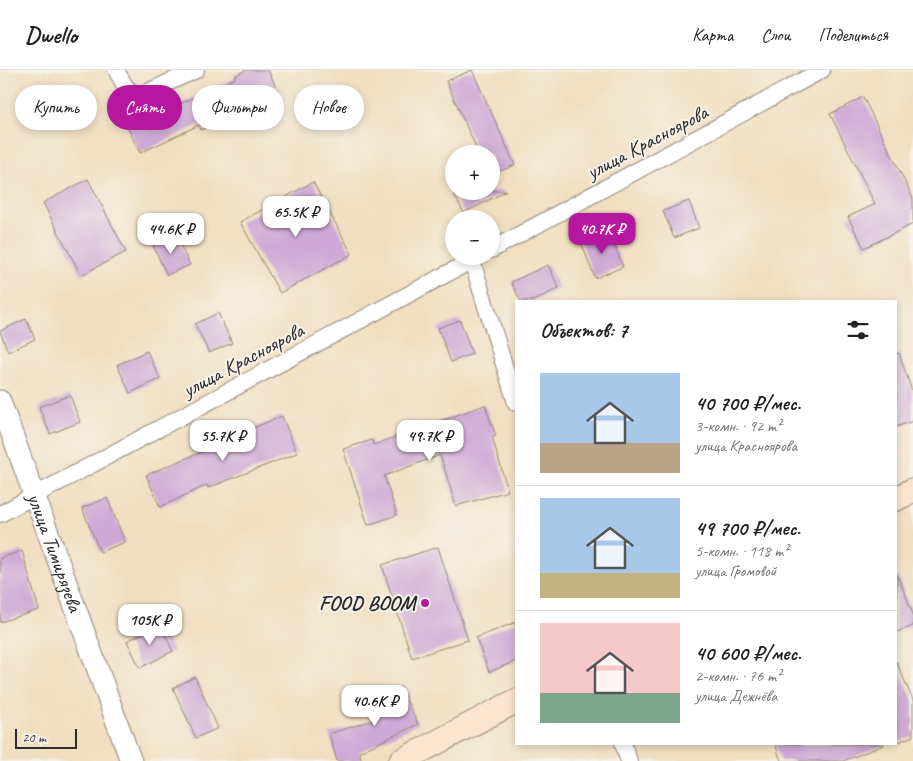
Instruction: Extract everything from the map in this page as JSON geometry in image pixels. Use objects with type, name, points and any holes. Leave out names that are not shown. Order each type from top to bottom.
[{"type":"main road","points":[[897,498],[913,490]]},
{"type":"main road","points":[[402,761],[515,702]]},
{"type":"street","points":[[116,70],[126,88],[132,94],[141,94],[196,70]]},
{"type":"street","name":"улица Красноярова","points":[[500,245],[822,70]]},
{"type":"street","name":"улица Красноярова","points":[[0,514],[463,265]]},
{"type":"street","points":[[478,265],[515,399]]},
{"type":"street","name":"улица Тимирязева","points":[[0,401],[131,761]]},
{"type":"street","points":[[623,745],[629,761]]},
{"type":"building","points":[[246,70],[268,70],[275,85],[220,85],[235,78],[234,76]]},
{"type":"building","points":[[472,70],[515,165],[500,171],[500,145],[475,145],[446,81]]},
{"type":"building","points":[[863,97],[913,198],[913,224],[864,248],[848,217],[875,204],[830,114]]},
{"type":"building","points":[[192,98],[192,128],[140,153],[129,130],[182,130],[182,103]]},
{"type":"building","points":[[88,179],[126,252],[81,275],[43,203]]},
{"type":"building","points":[[313,182],[352,254],[280,293],[240,222]]},
{"type":"building","points":[[457,200],[489,200],[470,210],[462,210]]},
{"type":"building","points":[[689,201],[699,228],[674,238],[663,211]]},
{"type":"building","points":[[609,232],[623,267],[595,278],[581,242]]},
{"type":"building","points":[[175,235],[190,265],[167,275],[153,246]]},
{"type":"building","points":[[548,265],[559,288],[535,300],[520,300],[511,282]]},
{"type":"building","points":[[218,313],[232,343],[209,353],[195,324]]},
{"type":"building","points":[[26,319],[35,339],[8,352],[0,331]]},
{"type":"building","points":[[460,320],[472,354],[451,362],[438,328]]},
{"type":"building","points":[[147,351],[160,379],[130,393],[117,365]]},
{"type":"building","points":[[899,353],[913,394],[913,421],[897,427],[897,354]]},
{"type":"building","points":[[70,395],[80,422],[50,434],[39,407]]},
{"type":"building","points":[[485,405],[496,436],[492,437],[508,491],[456,506],[440,455],[384,476],[397,515],[368,525],[343,449],[372,440],[373,445]]},
{"type":"building","points":[[282,416],[297,453],[208,488],[207,485],[160,507],[146,475],[252,431],[251,429]]},
{"type":"building","points":[[107,498],[125,542],[100,552],[82,508]]},
{"type":"building","name":"FOOD BOOM","points":[[438,547],[468,640],[412,658],[382,565]]},
{"type":"building","points":[[22,551],[39,610],[0,622],[0,558]]},
{"type":"building","points":[[897,574],[913,614],[913,626],[897,632]]},
{"type":"building","points":[[515,622],[515,661],[489,672],[476,638]]},
{"type":"building","points":[[160,625],[173,651],[140,668],[127,641]]},
{"type":"building","points":[[897,663],[913,700],[913,736],[897,743]]},
{"type":"building","points":[[195,677],[218,728],[196,738],[173,688]]},
{"type":"building","points":[[400,687],[418,724],[359,752],[362,761],[337,761],[329,734],[376,719],[367,703]]},
{"type":"building","points":[[775,745],[884,745],[843,761],[781,761]]},
{"type":"place","name":"FOOD BOOM","points":[[425,603]]}]
